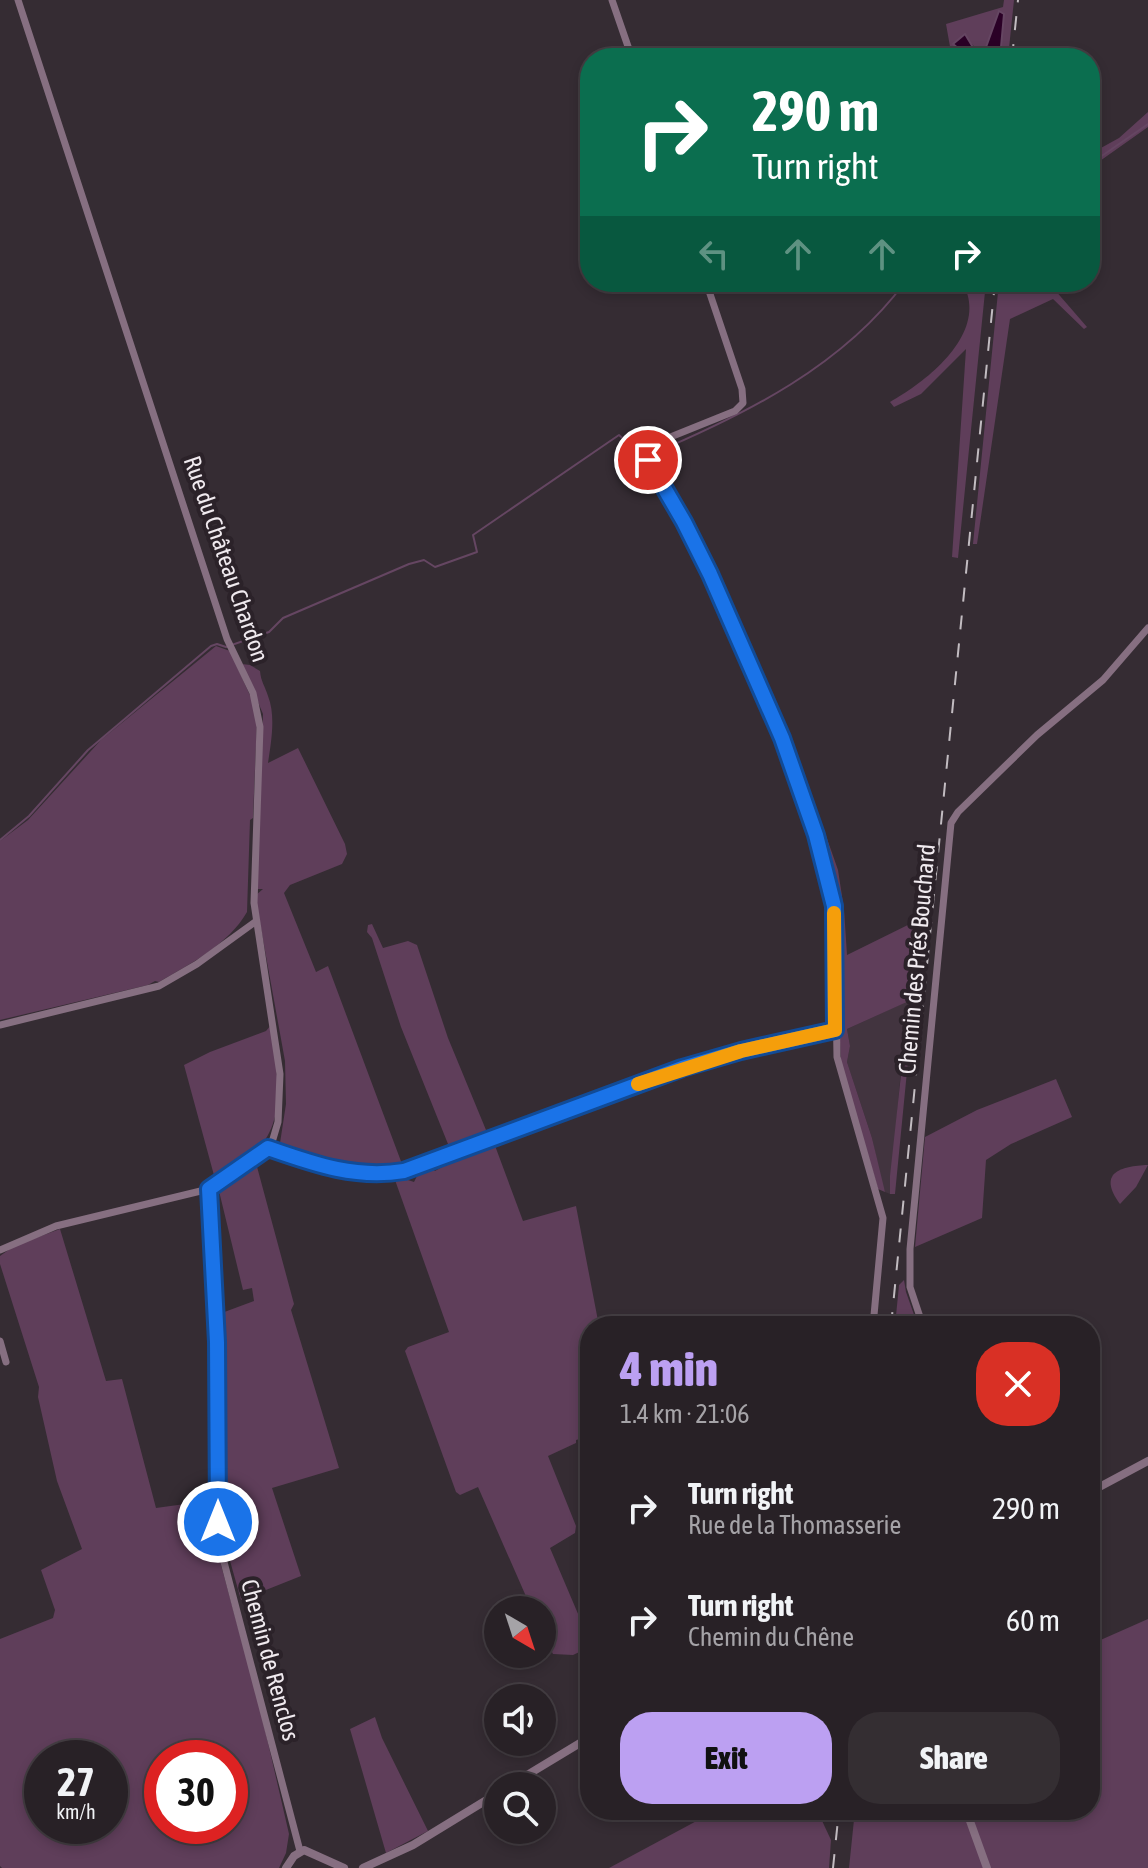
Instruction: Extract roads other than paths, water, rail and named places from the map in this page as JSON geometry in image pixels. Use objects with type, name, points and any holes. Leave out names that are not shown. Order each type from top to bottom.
[{"type":"street","name":"Rue du Château Chardon","points":[[18,0],[230,646],[253,693],[259,716],[253,891],[255,922],[280,1074],[278,1122],[268,1148]]},
{"type":"street","points":[[612,0],[629,48]]},
{"type":"street","points":[[709,292],[742,389],[743,403],[735,411],[663,440],[648,456],[710,574],[782,738],[816,835],[834,906],[835,1030],[843,1083],[883,1218],[874,1316]]},
{"type":"street","name":"Chemin des Prés Bouchard","points":[[920,1316],[910,1287],[909,1258],[951,823],[958,812],[1037,735],[1114,669],[1148,628]]},
{"type":"street","points":[[0,1025],[159,986],[197,964],[255,922]]},
{"type":"street","points":[[0,1250],[56,1226],[209,1189],[268,1148],[345,1172],[371,1174],[404,1171],[682,1068],[835,1030]]},
{"type":"street","name":"Chemin de Renclos","points":[[209,1189],[217,1342],[221,1555],[300,1851]]},
{"type":"street","points":[[0,1341],[6,1362]]},
{"type":"street","points":[[1100,1487],[1148,1461]]},
{"type":"street","points":[[532,1772],[580,1743]]},
{"type":"street","points":[[363,1868],[413,1845],[484,1802]]},
{"type":"street","points":[[970,1820],[987,1868]]},
{"type":"street","points":[[286,1868],[300,1851],[309,1850],[344,1868]]},
{"type":"waterway","points":[[1100,157],[1148,124]]},
{"type":"waterway","points":[[652,454],[757,404],[822,363],[853,339],[897,292]]},
{"type":"waterway","points":[[0,840],[29,816],[88,750],[211,646],[226,647],[269,632],[283,618],[409,564],[424,560],[435,567],[477,552],[473,535],[619,435],[643,457]]},
{"type":"railway","points":[[1013,48],[1018,0]]},
{"type":"railway","points":[[892,1316],[994,292]]},
{"type":"railway","points":[[833,1868],[838,1820]]}]
